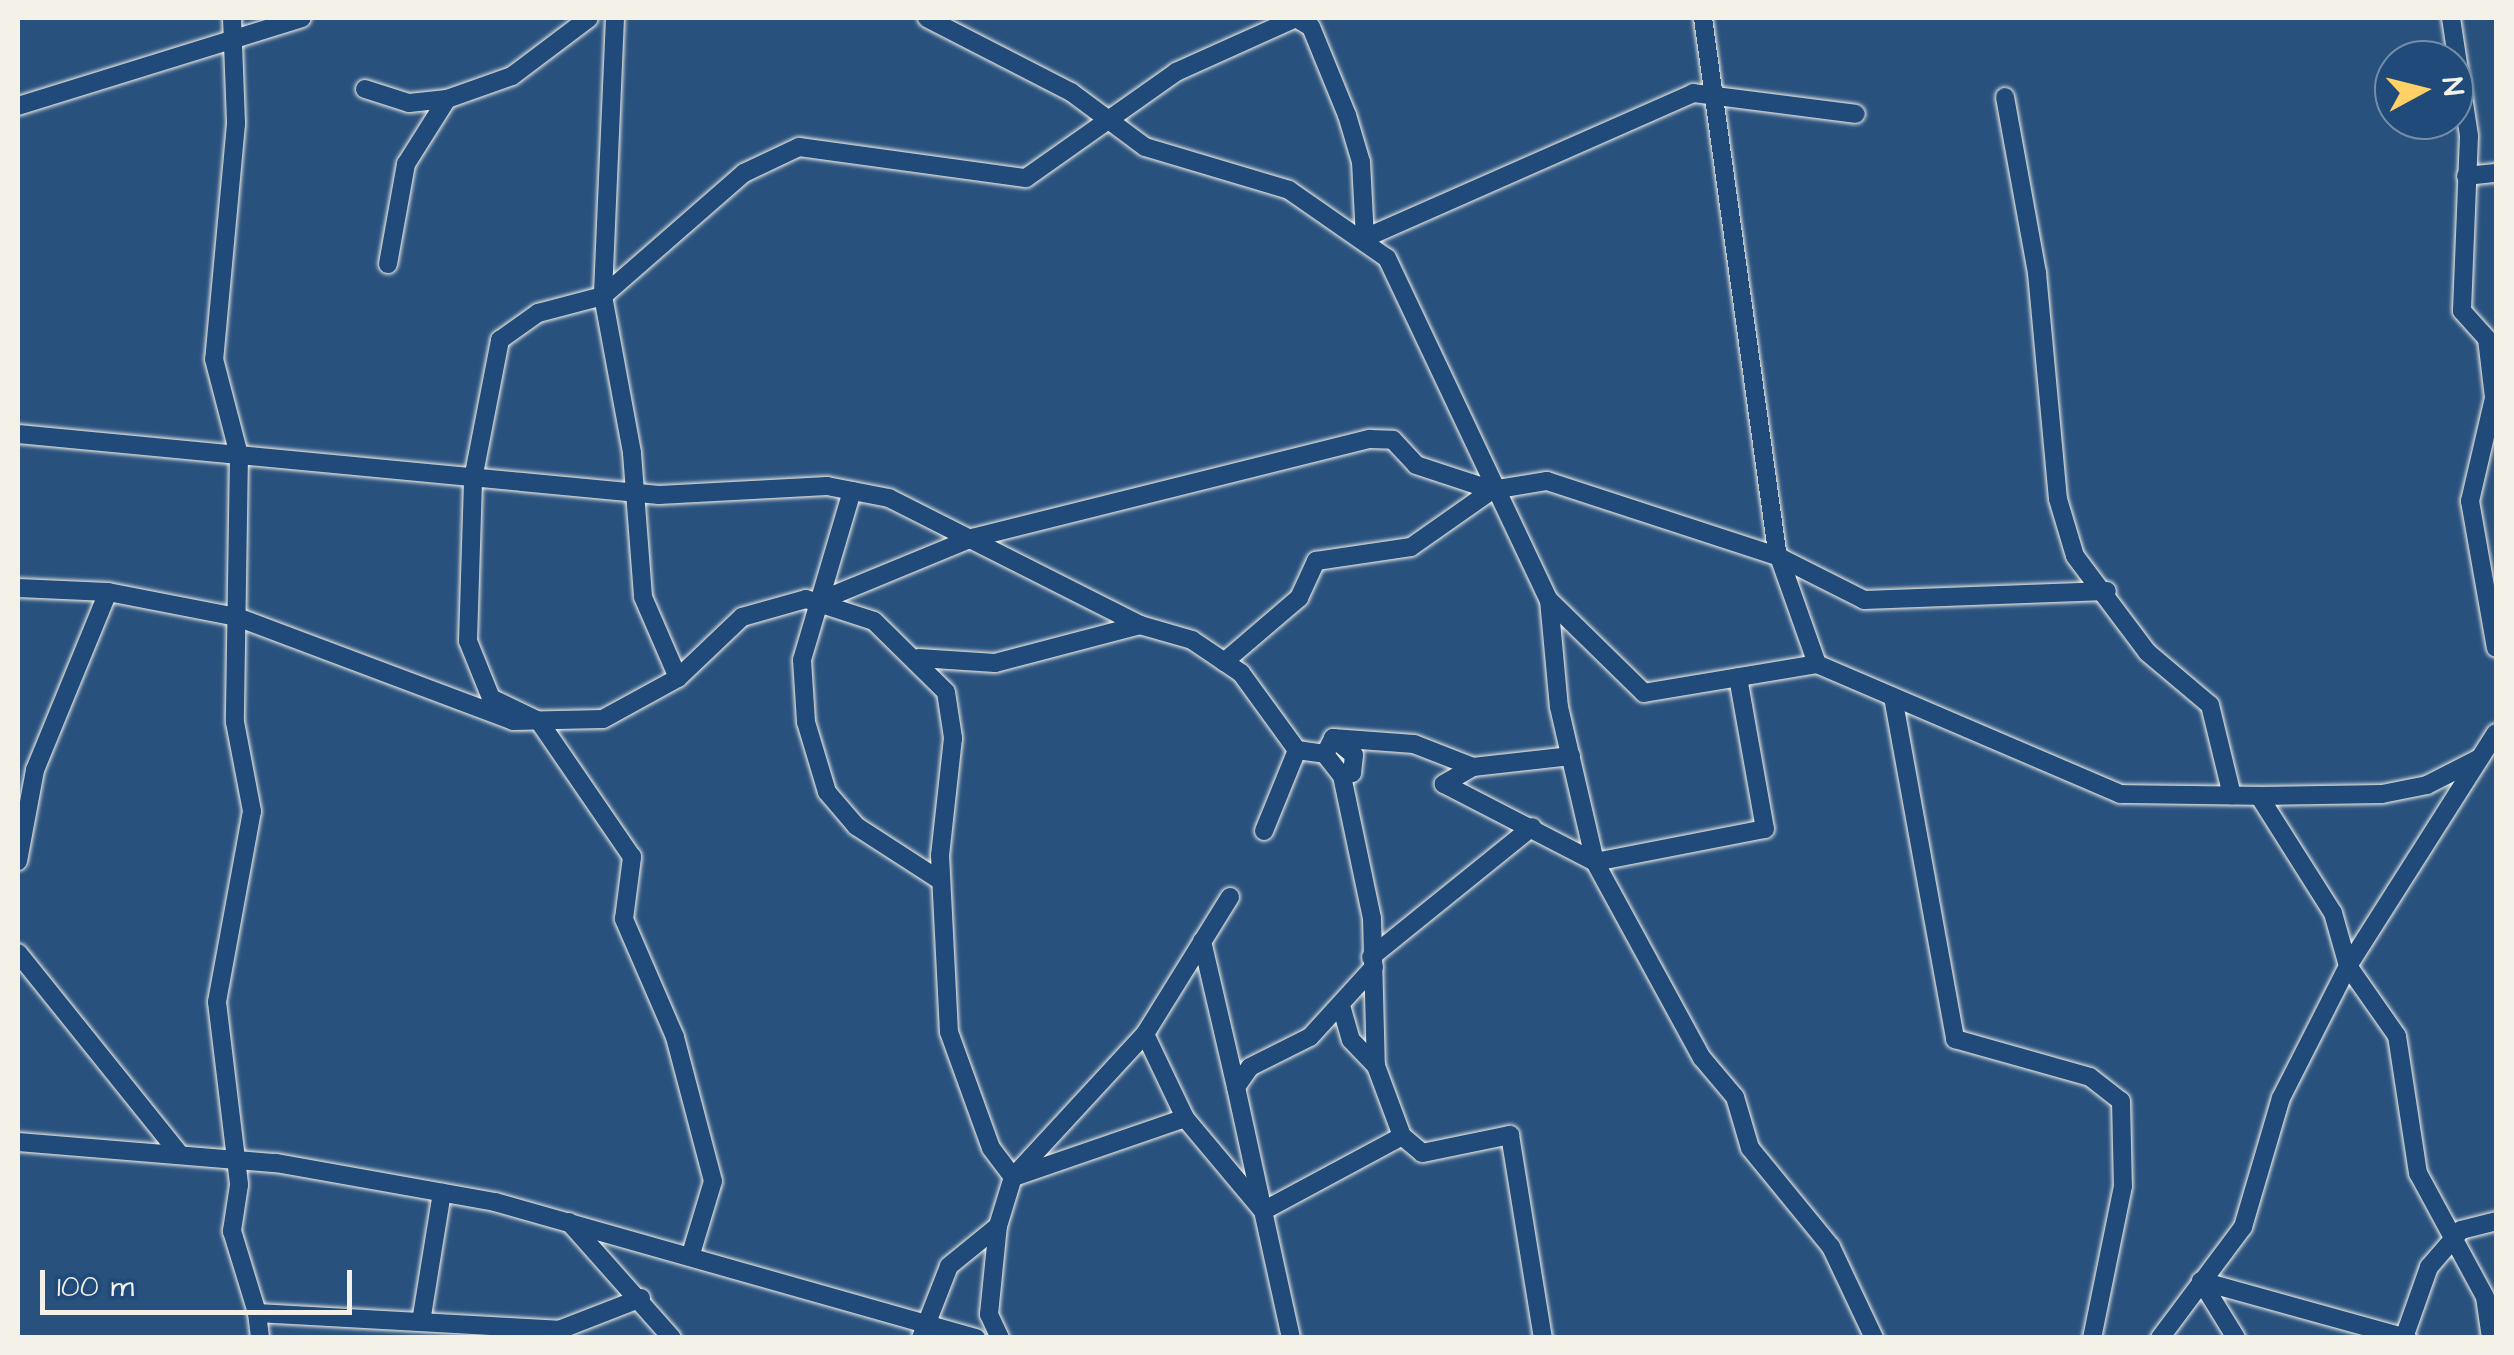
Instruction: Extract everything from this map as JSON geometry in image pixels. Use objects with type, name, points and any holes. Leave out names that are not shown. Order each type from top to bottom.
[{"type":"street","points":[[232,18],[236,124],[214,359],[239,455],[236,722],[252,810],[217,1002],[234,1159],[232,1231],[257,1314],[260,1338]]},
{"type":"street","points":[[18,106],[302,18]]},
{"type":"street","points":[[365,89],[409,103],[447,99],[512,76],[590,18]]},
{"type":"street","points":[[615,18],[603,296],[636,493],[644,597],[678,678]]},
{"type":"street","points":[[927,18],[1106,115],[1145,147],[1289,190],[1365,238],[1387,258],[1442,360],[1492,490],[1549,600],[1644,693],[1817,664],[2120,794],[2382,794],[2427,785],[2481,758]]},
{"type":"street","points":[[691,1254],[714,1180],[674,1037],[624,919],[632,857],[539,721],[491,698],[468,640],[472,479],[500,340],[538,313],[603,296],[744,173],[799,147],[1026,178],[1106,115],[1296,18],[1312,27],[1362,162],[1365,238]]},
{"type":"street","points":[[1703,18],[1780,557],[1817,664]]},
{"type":"street","points":[[2451,18],[2466,176],[2462,311],[2486,339],[2494,398],[2470,501],[2496,648]]},
{"type":"street","points":[[1365,238],[1693,92],[1856,114]]},
{"type":"street","points":[[2005,97],[2037,273],[2058,499],[2075,556],[2106,591],[2147,652],[2210,705],[2232,796]]},
{"type":"street","points":[[388,264],[406,164],[447,99]]},
{"type":"street","points":[[2466,176],[2496,173]]},
{"type":"street","points":[[18,434],[636,493],[852,491],[888,498],[1224,662],[1297,750]]},
{"type":"street","points":[[18,588],[108,592],[237,617],[390,680],[513,722],[603,719],[678,678],[742,617],[817,602],[972,538],[1370,440],[1393,440],[1416,465],[1492,490]]},
{"type":"street","points":[[1224,662],[1299,598],[1316,561],[1411,547],[1492,490],[1547,481],[1780,557],[1864,600],[2106,591]]},
{"type":"street","points":[[852,491],[817,602],[803,675],[827,792],[856,826],[942,881]]},
{"type":"street","points":[[18,861],[35,770],[108,592]]},
{"type":"street","points":[[1549,600],[1571,756],[1595,862],[1702,1058],[1734,1097],[1750,1148],[1831,1247],[1874,1338]]},
{"type":"street","points":[[817,602],[874,621],[919,658],[946,692],[954,738],[942,881],[949,1032],[984,1132],[1013,1177]]},
{"type":"street","points":[[919,658],[995,663],[1140,624]]},
{"type":"street","points":[[1571,756],[1473,766],[1444,784],[1595,862],[1765,829],[1738,677]]},
{"type":"street","points":[[1893,696],[1956,1038],[2090,1077],[2121,1101],[2123,1186],[2092,1338]]},
{"type":"street","points":[[2160,1338],[2243,1227],[2281,1098],[2348,966],[2496,733]]},
{"type":"street","points":[[1297,750],[1414,744],[1473,766]]},
{"type":"street","points":[[1329,746],[1354,754],[1352,772],[1342,776],[1368,891],[1376,1066],[1402,1136],[1422,1153],[1510,1135],[1542,1338]]},
{"type":"street","points":[[1264,830],[1297,750]]},
{"type":"street","points":[[2258,796],[2334,913],[2348,966],[2397,1036],[2418,1173],[2484,1297],[2491,1338]]},
{"type":"street","points":[[1236,1086],[1250,1068],[1315,1032],[1342,1009],[1373,962],[1532,827]]},
{"type":"street","points":[[1000,1338],[990,1314],[998,1226],[1013,1177],[1144,1034],[1230,897]]},
{"type":"street","points":[[1202,941],[1290,1338]]},
{"type":"street","points":[[18,953],[179,1153]]},
{"type":"street","points":[[1342,1009],[1352,1040],[1376,1066]]},
{"type":"street","points":[[1315,1032],[1352,1040]]},
{"type":"street","points":[[1144,1034],[1185,1118],[1263,1211]]},
{"type":"street","points":[[1013,1177],[1185,1118]]},
{"type":"street","points":[[1263,1211],[1402,1136]]},
{"type":"street","points":[[18,1142],[234,1159],[442,1193],[691,1254],[923,1329],[976,1338]]},
{"type":"street","points":[[421,1322],[442,1193]]},
{"type":"street","points":[[2201,1281],[2406,1335],[2429,1266],[2452,1240],[2496,1221]]},
{"type":"street","points":[[569,1222],[641,1298],[672,1338]]},
{"type":"street","points":[[923,1329],[948,1266],[998,1226]]},
{"type":"street","points":[[2201,1281],[2236,1338]]},
{"type":"street","points":[[257,1314],[421,1322],[538,1333],[559,1330],[641,1298]]}]
